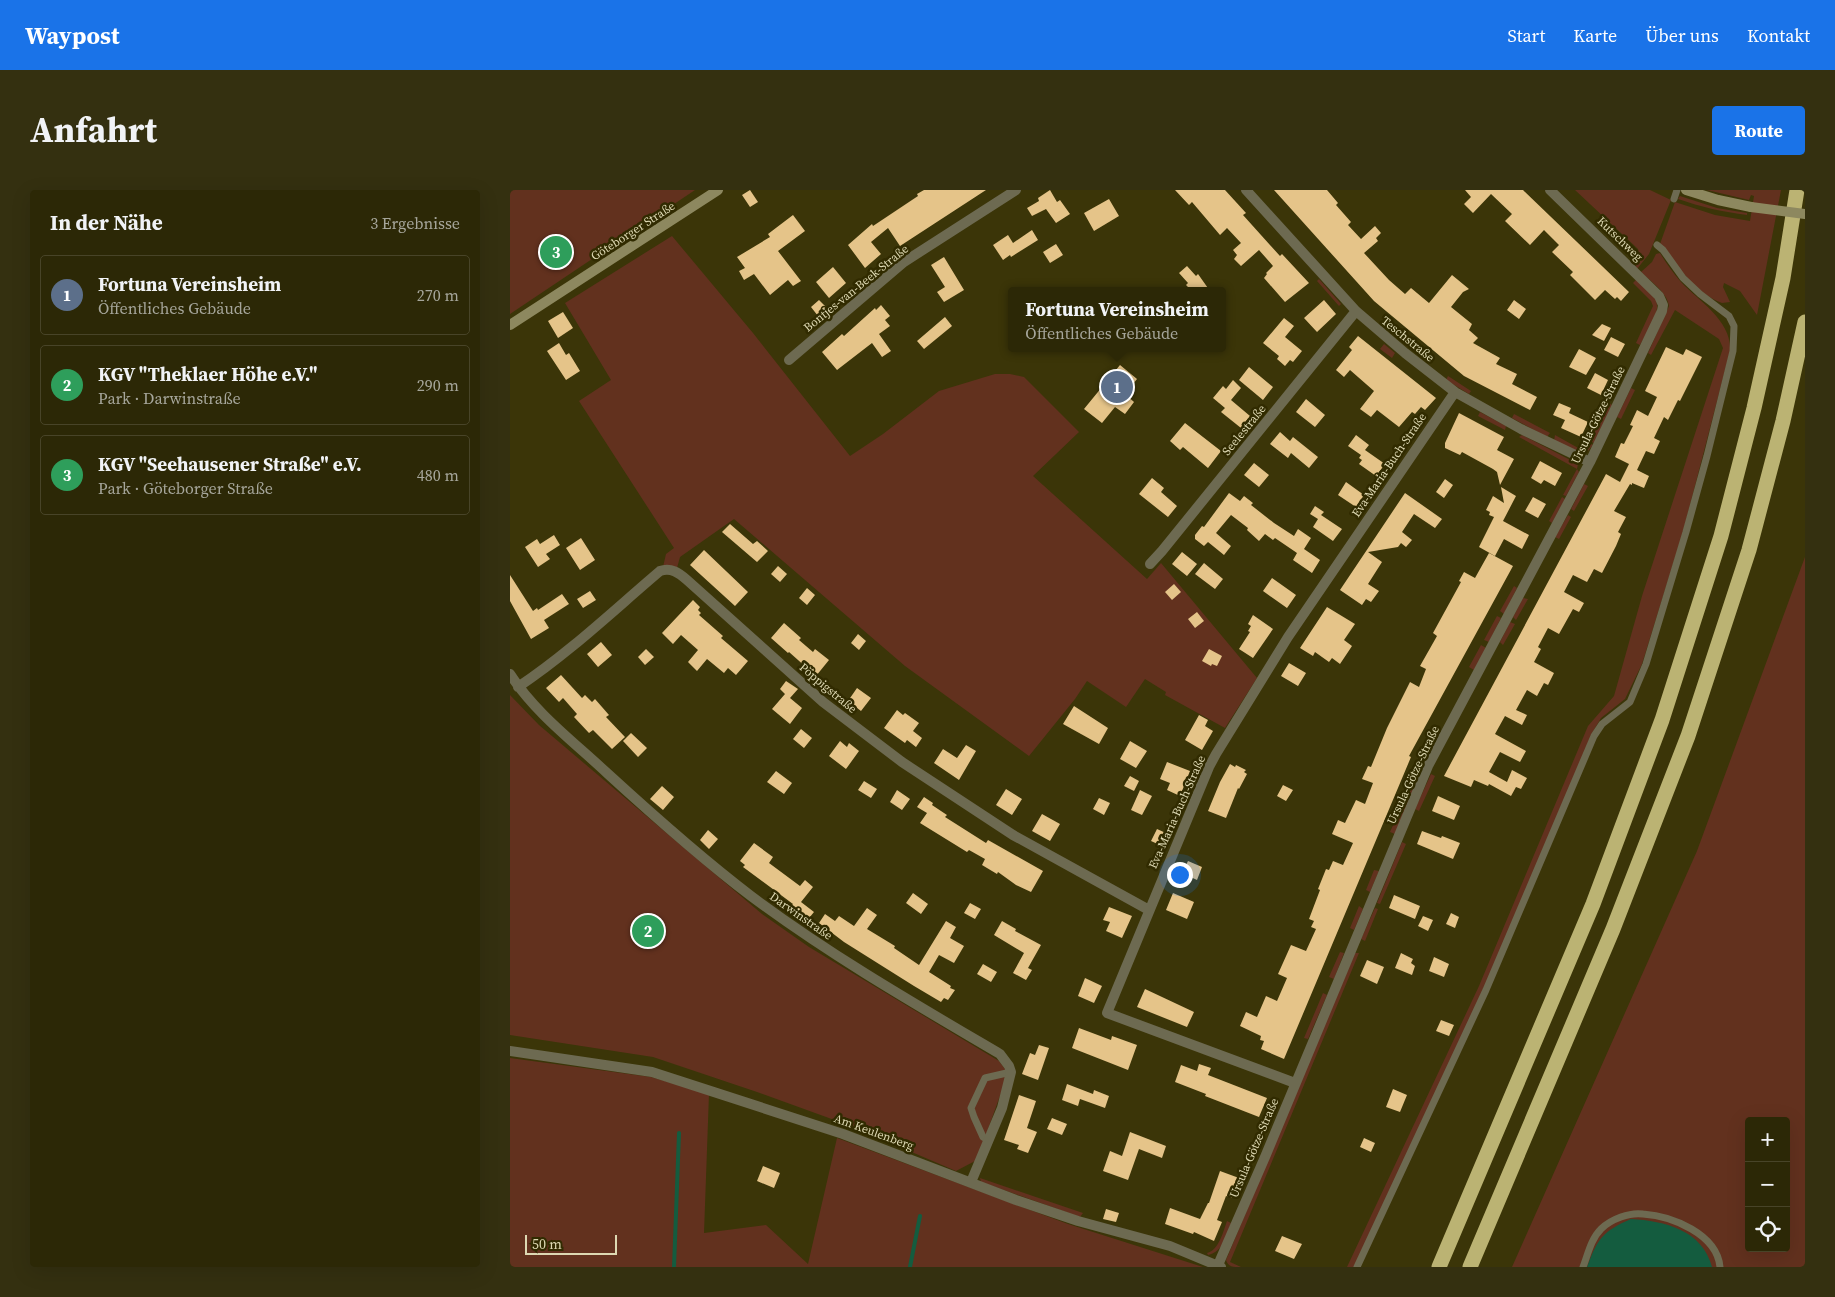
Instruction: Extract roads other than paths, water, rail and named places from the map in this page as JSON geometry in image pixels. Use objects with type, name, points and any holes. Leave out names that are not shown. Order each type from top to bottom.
[{"type":"highway","points":[[1439,1267],[1593,904],[1662,720],[1721,536],[1754,408],[1783,278],[1797,190]]},
{"type":"highway","points":[[1470,1267],[1613,929],[1694,718],[1749,550],[1783,421],[1805,322]]},
{"type":"street","name":"Göteborger Straße","points":[[510,325],[718,190]]},
{"type":"street","name":"Bontjes-van-Beek-Straße","points":[[789,360],[904,262],[1016,190]]},
{"type":"street","name":"Teschstraße","points":[[1246,190],[1356,311],[1405,353],[1455,392],[1521,428],[1590,462]]},
{"type":"street","name":"Kutschweg","points":[[1550,190],[1659,296],[1663,305],[1662,311]]},
{"type":"street","points":[[1686,190],[1718,200],[1751,207],[1805,214]]},
{"type":"street","name":"Seelestraße","points":[[1150,564],[1356,311]]},
{"type":"street","name":"Ursula-Götze-Straße","points":[[1219,1266],[1428,766],[1590,462],[1662,311]]},
{"type":"street","name":"Eva-Maria-Buch-Straße","points":[[1295,1083],[1107,1013],[1216,754],[1288,637],[1455,392]]},
{"type":"street","name":"Pöppigstraße","points":[[518,687],[590,631],[660,571],[666,569],[674,571],[687,580],[822,702],[902,762],[1014,835],[1149,910]]},
{"type":"street","name":"Darwinstraße","points":[[510,674],[518,687],[547,718],[629,794],[751,896],[826,949],[1000,1054],[1011,1072]]},
{"type":"street","name":"Am Keulenberg","points":[[510,1050],[652,1072],[843,1134],[1016,1200],[1078,1221],[1170,1246],[1219,1266]]},
{"type":"street","points":[[971,1182],[1002,1108],[1011,1072]]},
{"type":"lane","points":[[1674,199],[1677,190]]},
{"type":"lane","points":[[1357,1267],[1486,990],[1594,736],[1602,724],[1630,702],[1646,664],[1686,532],[1733,351],[1734,326],[1729,316],[1700,294],[1683,278],[1663,250],[1657,245]]},
{"type":"lane","points":[[989,1140],[983,1137],[971,1108],[984,1078],[1011,1072]]},
{"type":"lane","points":[[1583,1267],[1594,1238],[1602,1228],[1618,1218],[1643,1214],[1676,1221],[1702,1235],[1714,1250],[1720,1267]]},
{"type":"waterway","points":[[674,1267],[679,1133]]},
{"type":"waterway","points":[[910,1267],[920,1216]]},
{"type":"place","name":"KGV \"Seehausener Straße\" e.V.","points":[[556,252]]},
{"type":"place","name":"Fortuna Vereinsheim","points":[[1117,387]]},
{"type":"place","name":"KGV \"Theklaer Höhe e.V.\"","points":[[648,931]]}]
